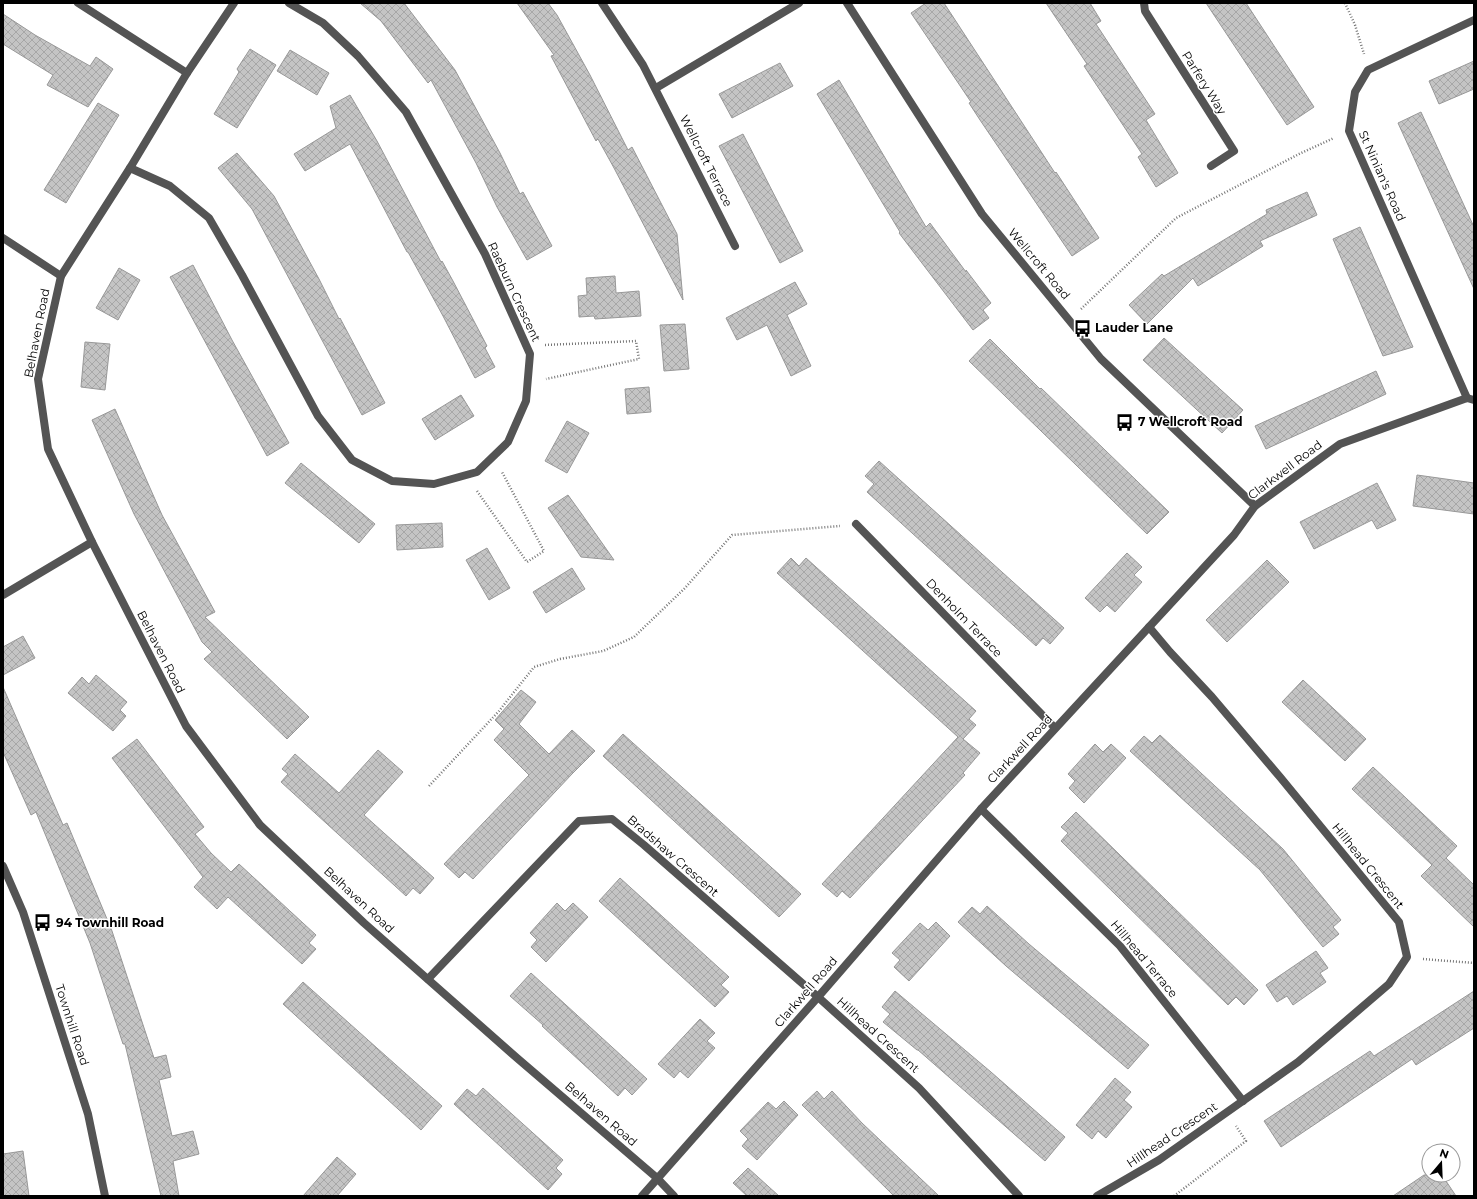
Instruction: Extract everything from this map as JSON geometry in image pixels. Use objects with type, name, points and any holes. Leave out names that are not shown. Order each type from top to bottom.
[{"type":"street","points":[[78,3],[187,73]]},
{"type":"street","name":"Belhaven Road","points":[[234,3],[187,73],[130,168],[61,276],[38,379],[48,449],[92,542],[186,726],[260,825],[364,923],[657,1178],[674,1196]]},
{"type":"street","name":"Raeburn Crescent","points":[[130,168],[170,186],[209,218],[242,275],[318,416],[352,460],[392,481],[434,484],[477,472],[508,442],[526,401],[530,354],[485,254],[406,112],[358,56],[323,23],[289,3]]},
{"type":"street","name":"Wellcroft Terrace","points":[[602,3],[643,65],[656,88],[735,246]]},
{"type":"street","points":[[656,88],[799,3]]},
{"type":"street","name":"Wellcroft Road","points":[[847,3],[982,214],[1101,359],[1255,506]]},
{"type":"street","name":"Parfery Way","points":[[1144,3],[1145,11],[1234,151],[1211,166]]},
{"type":"street","points":[[1368,70],[1474,20]]},
{"type":"street","name":"St Ninian's Road","points":[[1368,70],[1355,92],[1349,131],[1470,399]]},
{"type":"street","points":[[3,238],[61,276]]},
{"type":"street","name":"Clarkwell Road","points":[[642,1196],[818,997],[981,809],[1234,535],[1255,506],[1340,444],[1470,399]]},
{"type":"street","name":"Denholm Terrace","points":[[856,524],[1055,728]]},
{"type":"street","points":[[3,594],[92,542]]},
{"type":"street","name":"Hillhead Crescent","points":[[1098,1196],[1159,1160],[1298,1062],[1389,984],[1407,957],[1399,922],[1222,708],[1149,627]]},
{"type":"street","name":"Hillhead Terrace","points":[[981,809],[1120,946],[1243,1101]]},
{"type":"street","name":"Bradshaw Crescent","points":[[428,979],[579,821],[612,819],[644,845],[818,997]]},
{"type":"street","name":"Townhill Road","points":[[3,866],[23,912],[88,1114],[105,1196]]},
{"type":"street","name":"Hillhead Crescent","points":[[818,997],[919,1088],[1019,1196]]},
{"type":"path","points":[[1345,3],[1356,25],[1368,70]]},
{"type":"path","points":[[1070,320],[1176,218],[1301,153],[1349,131]]},
{"type":"path","points":[[526,346],[636,341],[639,359],[528,383]]},
{"type":"path","points":[[466,475],[527,562],[544,551],[494,456]]},
{"type":"path","points":[[429,786],[499,711],[534,668],[560,659],[604,651],[634,637],[685,588],[732,534],[856,524]]},
{"type":"path","points":[[1407,957],[1474,963]]},
{"type":"path","points":[[1174,1196],[1246,1141],[1226,1113]]},
{"type":"building","points":[[360,3],[404,3],[455,70],[500,153],[520,194],[523,192],[552,246],[527,260],[497,207],[476,163],[431,80],[428,83],[381,21]]},
{"type":"building","points":[[517,3],[548,3],[557,15],[590,75],[628,150],[632,147],[677,234],[683,300],[614,168],[598,139],[596,141],[551,56],[554,55]]},
{"type":"building","points":[[926,3],[944,3],[1099,238],[1072,256],[980,120],[969,103],[971,102],[911,13]]},
{"type":"building","points":[[1046,3],[1090,3],[1101,21],[1096,24],[1155,114],[1146,120],[1178,173],[1156,187],[1138,157],[1142,154],[1084,66],[1087,64]]},
{"type":"building","points":[[1206,3],[1246,3],[1314,107],[1287,125]]},
{"type":"building","points":[[3,14],[35,35],[90,66],[96,57],[113,69],[88,107],[47,85],[53,75],[3,44]]},
{"type":"building","points":[[250,49],[276,65],[237,128],[214,114],[239,72],[237,69]]},
{"type":"building","points":[[290,50],[329,73],[317,95],[277,71]]},
{"type":"building","points":[[1474,61],[1474,89],[1439,104],[1429,81]]},
{"type":"building","points":[[780,63],[793,86],[732,118],[719,94]]},
{"type":"building","points":[[839,80],[926,227],[930,223],[991,303],[983,310],[989,318],[973,330],[899,233],[900,232],[817,94]]},
{"type":"building","points":[[350,95],[377,141],[487,346],[485,348],[495,367],[475,378],[350,144],[305,171],[294,154],[336,128],[330,106]]},
{"type":"building","points":[[98,103],[119,115],[66,203],[44,190]]},
{"type":"building","points":[[1421,112],[1474,227],[1474,289],[1398,123]]},
{"type":"building","points":[[743,134],[803,251],[780,263],[719,146]]},
{"type":"building","points":[[237,153],[274,196],[385,403],[362,415],[252,209],[218,168]]},
{"type":"building","points":[[1307,192],[1317,215],[1260,241],[1263,246],[1198,286],[1193,278],[1147,324],[1129,305],[1162,274],[1164,276],[1267,214],[1266,210]]},
{"type":"building","points":[[1360,227],[1413,347],[1383,356],[1333,239]]},
{"type":"building","points":[[193,265],[232,340],[289,443],[267,456],[170,277]]},
{"type":"building","points":[[119,268],[140,280],[118,320],[96,308]]},
{"type":"building","points":[[615,276],[616,293],[639,291],[641,316],[595,319],[594,316],[579,317],[578,296],[587,295],[586,278]]},
{"type":"building","points":[[795,282],[807,304],[787,315],[811,366],[791,376],[767,325],[737,340],[726,318]]},
{"type":"building","points":[[685,324],[689,369],[664,371],[660,325]]},
{"type":"building","points":[[1164,338],[1243,410],[1222,433],[1143,360]]},
{"type":"building","points":[[990,339],[1040,389],[1041,388],[1169,512],[1147,534],[969,361]]},
{"type":"building","points":[[85,342],[110,344],[105,390],[81,387]]},
{"type":"building","points":[[1376,371],[1386,394],[1266,449],[1255,426]]},
{"type":"building","points":[[649,387],[651,412],[627,414],[625,389]]},
{"type":"building","points":[[461,395],[474,416],[435,440],[422,419]]},
{"type":"building","points":[[115,409],[162,515],[215,612],[205,617],[309,717],[287,739],[204,659],[212,652],[202,642],[134,514],[92,420]]},
{"type":"building","points":[[567,421],[589,433],[567,473],[545,461]]},
{"type":"building","points":[[879,461],[1064,628],[1050,644],[1043,638],[1036,646],[867,492],[874,484],[865,476]]},
{"type":"building","points":[[301,463],[375,524],[359,543],[285,483]]},
{"type":"building","points":[[1417,475],[1474,483],[1474,514],[1413,506]]},
{"type":"building","points":[[1377,483],[1396,520],[1377,529],[1372,520],[1314,549],[1300,522]]},
{"type":"building","points":[[568,495],[614,560],[581,557],[548,508]]},
{"type":"building","points":[[442,523],[443,547],[397,550],[396,525]]},
{"type":"building","points":[[487,548],[510,588],[489,600],[466,560]]},
{"type":"building","points":[[1127,553],[1142,567],[1134,575],[1142,582],[1115,612],[1107,605],[1100,612],[1085,598]]},
{"type":"building","points":[[791,558],[799,566],[806,558],[976,711],[969,719],[976,725],[963,739],[980,753],[963,773],[965,775],[850,898],[842,891],[837,897],[822,884],[958,737],[777,573]]},
{"type":"building","points":[[1267,560],[1289,582],[1227,642],[1206,620]]},
{"type":"building","points":[[572,568],[585,589],[546,613],[533,592]]},
{"type":"building","points":[[23,636],[35,658],[3,675],[3,647]]},
{"type":"building","points":[[96,675],[127,702],[120,710],[126,716],[113,731],[68,693],[82,677],[89,684]]},
{"type":"building","points":[[1303,680],[1366,739],[1345,761],[1282,702]]},
{"type":"building","points":[[3,687],[63,825],[67,823],[112,931],[154,1058],[166,1055],[171,1077],[159,1080],[172,1136],[193,1131],[199,1154],[173,1161],[179,1196],[161,1196],[125,1044],[123,1044],[90,943],[36,812],[31,815],[3,752]]},
{"type":"building","points":[[521,690],[536,702],[519,724],[549,754],[572,730],[595,751],[473,879],[465,872],[459,878],[444,864],[529,775],[494,740],[504,729],[495,720]]},
{"type":"building","points":[[623,734],[801,894],[779,917],[603,756]]},
{"type":"building","points":[[1160,735],[1283,849],[1341,920],[1333,927],[1339,934],[1323,947],[1260,870],[1130,751],[1144,736],[1152,743]]},
{"type":"building","points":[[137,739],[204,827],[195,834],[211,853],[231,872],[239,864],[316,935],[309,943],[316,949],[302,964],[228,897],[217,909],[194,887],[203,877],[112,758]]},
{"type":"building","points":[[1095,744],[1103,752],[1111,744],[1126,758],[1084,803],[1069,788],[1075,781],[1068,774]]},
{"type":"building","points":[[378,750],[403,772],[364,815],[434,878],[420,894],[413,888],[406,896],[281,782],[288,774],[282,769],[295,754],[339,793]]},
{"type":"building","points":[[1373,767],[1457,846],[1446,858],[1474,885],[1474,927],[1421,876],[1432,865],[1352,789]]},
{"type":"building","points":[[1076,812],[1258,990],[1244,1005],[1236,997],[1228,1005],[1061,841],[1068,833],[1061,827]]},
{"type":"building","points":[[620,878],[729,977],[721,985],[729,992],[715,1007],[599,901]]},
{"type":"building","points":[[557,903],[565,911],[573,903],[588,917],[546,962],[531,947],[537,940],[530,933]]},
{"type":"building","points":[[987,906],[1029,944],[1149,1045],[1128,1069],[1006,966],[958,922],[972,907],[980,914]]},
{"type":"building","points":[[936,922],[950,936],[909,981],[894,967],[900,960],[892,953],[920,923],[928,930]]},
{"type":"building","points":[[1316,951],[1328,968],[1320,973],[1326,982],[1293,1005],[1287,996],[1277,1002],[1266,985]]},
{"type":"building","points":[[531,973],[647,1079],[632,1095],[625,1088],[618,1096],[510,996]]},
{"type":"building","points":[[303,982],[442,1106],[421,1130],[283,1004]]},
{"type":"building","points":[[895,991],[1065,1137],[1045,1161],[918,1050],[883,1022],[890,1014],[882,1007]]},
{"type":"building","points":[[1474,991],[1474,1028],[1416,1065],[1412,1059],[1281,1147],[1264,1121],[1370,1051],[1374,1056]]},
{"type":"building","points":[[700,1019],[715,1033],[707,1041],[715,1048],[688,1078],[680,1071],[674,1078],[658,1064]]},
{"type":"building","points":[[1115,1078],[1131,1092],[1124,1100],[1132,1107],[1106,1138],[1098,1131],[1092,1139],[1076,1125]]},
{"type":"building","points":[[483,1088],[563,1160],[556,1168],[562,1174],[548,1190],[454,1104],[467,1089],[476,1096]]},
{"type":"building","points":[[817,1091],[824,1099],[832,1091],[862,1123],[939,1196],[894,1196],[802,1105]]},
{"type":"building","points":[[784,1101],[798,1115],[757,1160],[742,1146],[748,1139],[740,1131],[768,1102],[776,1109]]},
{"type":"building","points":[[23,1151],[29,1196],[3,1196],[3,1154]]},
{"type":"building","points":[[337,1157],[356,1174],[337,1196],[303,1196]]},
{"type":"building","points":[[748,1168],[779,1196],[747,1196],[733,1183]]},
{"type":"building","points":[[1421,1177],[1421,1183],[1447,1183],[1456,1196],[1393,1196]]},
{"type":"place","name":"Lauder Lane","points":[[1082,328]]},
{"type":"place","name":"7 Wellcroft Road","points":[[1125,422]]},
{"type":"place","name":"94 Townhill Road","points":[[43,923]]}]
